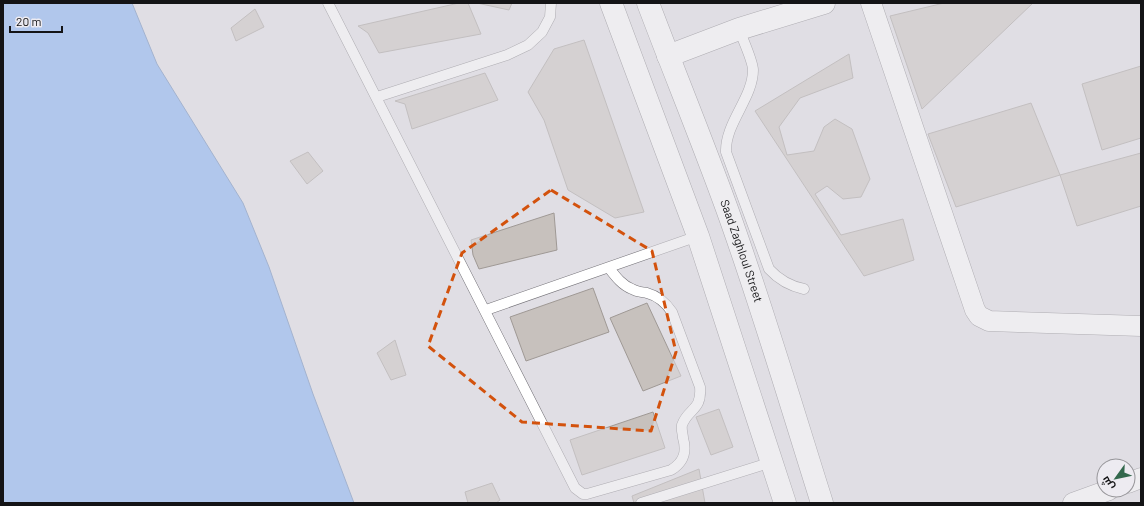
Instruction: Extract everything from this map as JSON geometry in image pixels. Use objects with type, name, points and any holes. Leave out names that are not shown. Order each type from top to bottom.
[{"type":"main road","points":[[611,3],[698,236],[785,503]]},
{"type":"main road","name":"Saad Zaghloul Street","points":[[648,3],[710,162],[743,254],[763,312],[822,503]]},
{"type":"main road","points":[[668,56],[739,29],[824,3]]},
{"type":"street","points":[[871,3],[975,310],[979,316],[990,322],[1141,326]]},
{"type":"street","points":[[1073,503],[1096,495]]},
{"type":"lane","points":[[328,3],[486,310],[575,488],[583,494],[592,494],[671,470],[680,463],[685,451],[685,444],[681,429],[682,425],[699,402],[701,395],[700,387],[672,312],[656,296],[638,292],[623,284],[609,268]]},
{"type":"lane","points":[[377,97],[507,55],[528,45],[542,32],[550,17],[551,3]]},
{"type":"lane","points":[[739,29],[753,68],[750,87],[727,139],[726,152],[769,269],[781,280],[804,289]]},
{"type":"lane","points":[[486,310],[698,236]]},
{"type":"lane","points":[[641,503],[772,462]]},
{"type":"highlighted area","points":[[551,190],[652,251],[676,352],[651,431],[522,422],[428,346],[462,253]]},
{"type":"water","points":[[3,3],[132,3],[157,64],[243,203],[269,267],[313,394],[354,503],[3,503]]},
{"type":"building","points":[[459,3],[468,3],[481,34],[379,53],[368,33],[358,26]]},
{"type":"building","points":[[477,3],[512,3],[509,10]]},
{"type":"building","points":[[944,3],[1033,3],[922,109],[890,16]]},
{"type":"building","points":[[255,9],[264,27],[236,41],[231,28]]},
{"type":"building","points":[[584,40],[644,212],[615,218],[568,190],[544,120],[528,92],[554,49]]},
{"type":"building","points":[[849,54],[853,78],[800,98],[779,127],[787,155],[814,151],[824,127],[835,119],[852,129],[870,179],[861,197],[843,199],[827,186],[815,194],[841,235],[903,219],[914,260],[864,276],[755,111]]},
{"type":"building","points":[[1141,66],[1141,138],[1102,150],[1082,84]]},
{"type":"building","points":[[485,73],[498,100],[412,129],[405,104],[395,101]]},
{"type":"building","points":[[1031,103],[1060,175],[956,207],[928,134]]},
{"type":"building","points":[[308,152],[323,171],[307,184],[290,161]]},
{"type":"building","points":[[1141,153],[1141,206],[1077,226],[1060,175]]},
{"type":"building","points":[[554,213],[557,250],[479,269],[473,255],[471,240]]},
{"type":"building","points":[[593,288],[609,332],[526,361],[510,317]]},
{"type":"building","points":[[647,303],[681,376],[643,391],[610,318]]},
{"type":"building","points":[[395,340],[406,375],[391,380],[377,353]]},
{"type":"building","points":[[719,409],[733,447],[711,455],[696,417]]},
{"type":"building","points":[[653,412],[665,448],[582,475],[570,440]]},
{"type":"building","points":[[699,469],[705,503],[634,503],[632,496]]},
{"type":"building","points":[[492,483],[500,500],[496,503],[468,503],[465,492]]}]
